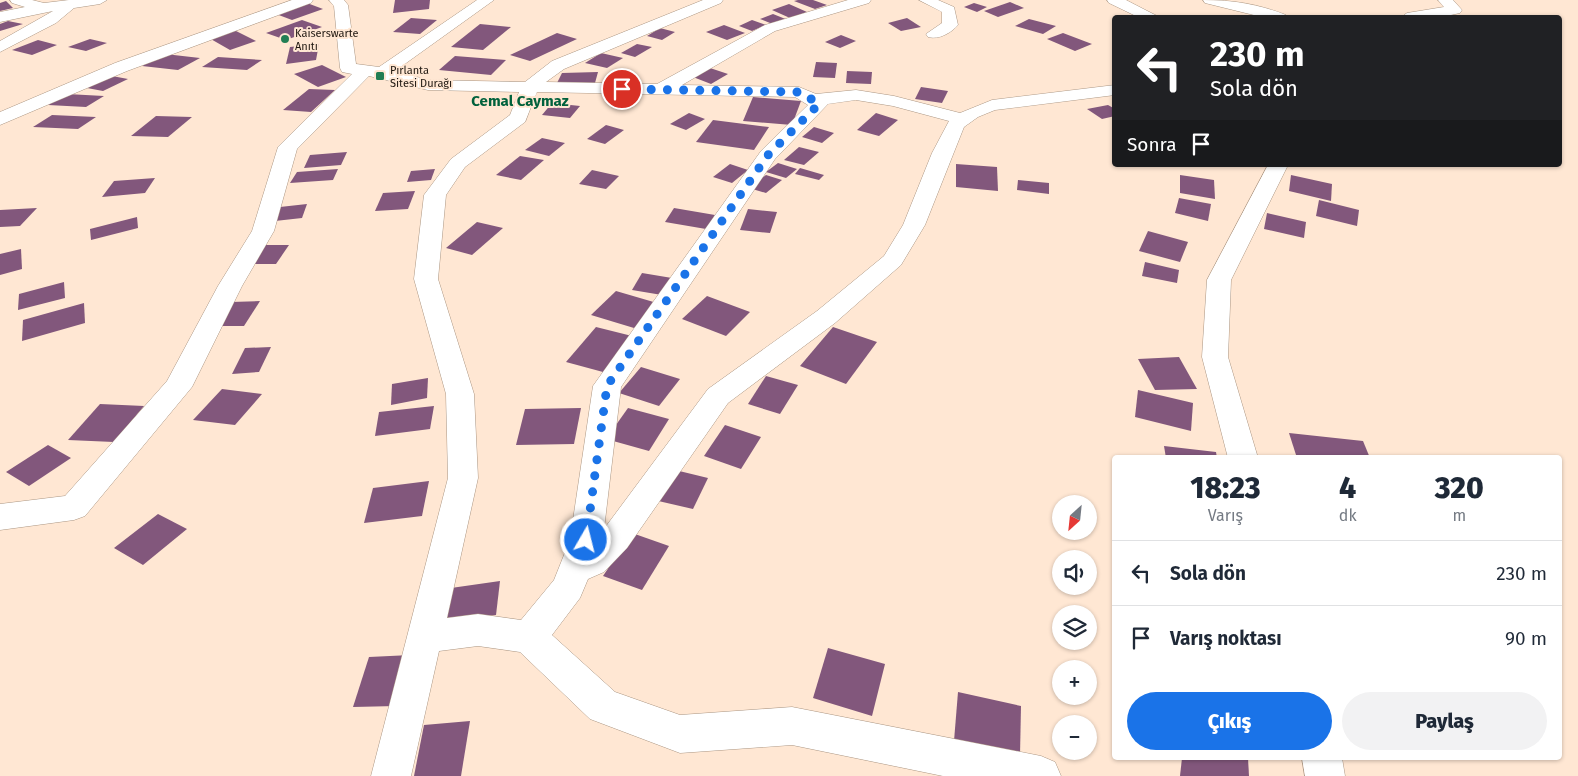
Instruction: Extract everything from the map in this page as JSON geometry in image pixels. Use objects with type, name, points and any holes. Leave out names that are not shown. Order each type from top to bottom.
[{"type":"street","points":[[17,0],[43,8]]},
{"type":"street","points":[[0,17],[43,8],[100,0]]},
{"type":"street","points":[[0,120],[121,67],[306,0]]},
{"type":"street","points":[[336,0],[341,5],[348,68],[428,85],[800,92],[819,104],[768,155],[607,386],[586,540],[568,588],[529,637]]},
{"type":"street","points":[[0,517],[74,508],[178,387],[230,286],[263,231],[288,147],[374,72],[487,0]]},
{"type":"street","points":[[391,776],[464,478],[460,394],[426,280],[435,195],[458,163],[518,118],[528,98],[529,87],[558,65],[716,0]]},
{"type":"street","points":[[660,89],[770,28],[864,0]]},
{"type":"street","points":[[926,0],[949,10],[950,25],[934,34]]},
{"type":"street","points":[[1114,0],[1147,15]]},
{"type":"street","points":[[1210,0],[1260,10],[1273,15]]},
{"type":"street","points":[[1425,15],[1454,10],[1445,0]]},
{"type":"street","points":[[0,47],[52,20],[69,5]]},
{"type":"street","points":[[575,570],[592,562],[615,539],[718,396],[826,317],[893,260],[914,225],[956,124],[992,105],[1088,95],[1112,91]]},
{"type":"street","points":[[813,100],[856,95],[894,101],[964,119]]},
{"type":"street","points":[[1242,455],[1215,357],[1219,280],[1277,167]]},
{"type":"street","points":[[424,637],[478,630],[529,637],[604,706],[680,734],[792,726],[1041,776]]},
{"type":"street","points":[[1322,760],[1325,776]]},
{"type":"building","points":[[395,0],[430,0],[429,9],[393,13]]},
{"type":"building","points":[[813,0],[827,5],[815,9],[794,1]]},
{"type":"building","points":[[6,1],[13,8],[0,11],[0,3]]},
{"type":"building","points":[[1010,2],[1024,8],[998,17],[984,11]]},
{"type":"building","points":[[307,3],[323,9],[292,20],[276,14]]},
{"type":"building","points":[[974,3],[987,7],[977,12],[964,7]]},
{"type":"building","points":[[789,4],[807,12],[790,18],[772,10]]},
{"type":"building","points":[[773,14],[788,20],[775,25],[760,19]]},
{"type":"building","points":[[411,18],[437,20],[420,34],[393,32]]},
{"type":"building","points":[[907,18],[921,27],[901,31],[888,23]]},
{"type":"building","points":[[1029,19],[1056,26],[1043,34],[1015,26]]},
{"type":"building","points":[[302,20],[322,27],[286,40],[266,33]]},
{"type":"building","points":[[752,20],[766,25],[752,31],[739,26]]},
{"type":"building","points":[[8,21],[23,24],[0,31],[0,24]]},
{"type":"building","points":[[480,24],[511,27],[483,50],[451,47]]},
{"type":"building","points":[[724,25],[745,33],[727,40],[706,32]]},
{"type":"building","points":[[660,28],[675,32],[662,40],[647,36]]},
{"type":"building","points":[[234,30],[256,41],[230,50],[209,38]]},
{"type":"building","points":[[557,33],[577,39],[530,61],[510,55]]},
{"type":"building","points":[[1063,33],[1092,44],[1075,51],[1047,39]]},
{"type":"building","points":[[841,35],[856,41],[840,48],[825,42]]},
{"type":"building","points":[[90,39],[107,43],[86,51],[68,47]]},
{"type":"building","points":[[38,40],[57,45],[32,55],[12,50]]},
{"type":"building","points":[[319,44],[316,60],[286,64],[290,47]]},
{"type":"building","points":[[637,44],[652,47],[635,57],[621,53]]},
{"type":"building","points":[[601,53],[623,58],[607,68],[585,63]]},
{"type":"building","points":[[165,54],[200,58],[178,70],[142,66]]},
{"type":"building","points":[[455,56],[506,60],[491,75],[439,70]]},
{"type":"building","points":[[218,57],[262,60],[247,70],[202,67]]},
{"type":"building","points":[[816,62],[837,63],[835,78],[813,77]]},
{"type":"building","points":[[322,65],[346,77],[318,87],[294,74]]},
{"type":"building","points":[[710,68],[728,74],[711,84],[693,77]]},
{"type":"building","points":[[847,71],[872,72],[871,84],[846,83]]},
{"type":"building","points":[[598,72],[595,83],[557,83],[562,73]]},
{"type":"building","points":[[112,76],[128,79],[103,91],[87,88]]},
{"type":"building","points":[[921,87],[948,91],[942,103],[915,99]]},
{"type":"building","points":[[309,89],[335,90],[311,112],[283,110]]},
{"type":"building","points":[[67,94],[104,96],[86,107],[48,105]]},
{"type":"building","points":[[753,97],[801,101],[792,125],[743,121]]},
{"type":"building","points":[[552,103],[580,106],[570,118],[542,115]]},
{"type":"building","points":[[1108,105],[1112,107],[1112,117],[1102,119],[1087,109]]},
{"type":"building","points":[[689,113],[705,119],[686,130],[670,124]]},
{"type":"building","points":[[876,113],[898,120],[879,136],[857,130]]},
{"type":"building","points":[[52,115],[96,117],[78,129],[33,127]]},
{"type":"building","points":[[156,116],[192,117],[168,137],[131,136]]},
{"type":"building","points":[[713,120],[769,127],[754,150],[696,142]]},
{"type":"building","points":[[606,125],[624,130],[605,144],[587,139]]},
{"type":"building","points":[[814,127],[834,133],[822,143],[802,137]]},
{"type":"building","points":[[542,138],[565,143],[549,156],[525,150]]},
{"type":"building","points":[[799,147],[819,152],[804,165],[784,160]]},
{"type":"building","points":[[347,152],[341,165],[304,168],[310,155]]},
{"type":"building","points":[[520,156],[544,160],[521,180],[496,175]]},
{"type":"building","points":[[778,163],[797,169],[786,178],[766,172]]},
{"type":"building","points":[[730,164],[748,170],[732,183],[713,177]]},
{"type":"building","points":[[956,164],[997,167],[998,191],[956,187]]},
{"type":"building","points":[[800,168],[824,175],[819,180],[795,174]]},
{"type":"building","points":[[338,169],[333,180],[290,183],[297,172]]},
{"type":"building","points":[[435,169],[431,180],[407,182],[411,171]]},
{"type":"building","points":[[592,170],[619,176],[606,189],[579,184]]},
{"type":"building","points":[[766,175],[782,180],[766,193],[749,188]]},
{"type":"building","points":[[1180,175],[1214,180],[1215,199],[1180,193]]},
{"type":"building","points":[[1291,175],[1332,184],[1331,201],[1289,191]]},
{"type":"building","points":[[155,178],[145,193],[102,197],[114,181]]},
{"type":"building","points":[[1018,180],[1049,183],[1049,194],[1017,190]]},
{"type":"building","points":[[415,191],[408,209],[375,211],[383,193]]},
{"type":"building","points":[[1179,198],[1211,204],[1208,221],[1175,213]]},
{"type":"building","points":[[1319,200],[1359,210],[1357,226],[1316,216]]},
{"type":"building","points":[[307,204],[302,218],[275,221],[280,207]]},
{"type":"building","points":[[37,208],[20,226],[0,227],[0,210]]},
{"type":"building","points":[[674,208],[715,215],[706,229],[665,222]]},
{"type":"building","points":[[748,209],[777,212],[770,233],[740,230]]},
{"type":"building","points":[[1267,213],[1306,222],[1304,238],[1264,229]]},
{"type":"building","points":[[137,217],[138,228],[91,240],[90,229]]},
{"type":"building","points":[[477,222],[503,228],[472,255],[446,248]]},
{"type":"building","points":[[1148,231],[1188,242],[1180,262],[1139,251]]},
{"type":"building","points":[[262,245],[289,245],[276,264],[248,264]]},
{"type":"building","points":[[21,249],[22,269],[0,275],[0,254]]},
{"type":"building","points":[[1145,262],[1179,270],[1177,283],[1142,276]]},
{"type":"building","points":[[642,273],[678,279],[668,296],[632,290]]},
{"type":"building","points":[[64,282],[65,298],[18,310],[19,294]]},
{"type":"building","points":[[616,291],[657,303],[634,328],[591,315]]},
{"type":"building","points":[[707,296],[750,312],[726,336],[682,319]]},
{"type":"building","points":[[260,301],[244,326],[214,326],[231,302]]},
{"type":"building","points":[[84,303],[85,323],[22,341],[23,320]]},
{"type":"building","points":[[596,327],[632,336],[603,372],[566,362]]},
{"type":"building","points":[[833,327],[877,342],[846,384],[800,366]]},
{"type":"building","points":[[271,347],[259,372],[232,374],[245,348]]},
{"type":"building","points":[[1179,357],[1197,389],[1155,390],[1138,359]]},
{"type":"building","points":[[641,367],[680,379],[659,406],[619,393]]},
{"type":"building","points":[[766,376],[798,385],[780,414],[748,404]]},
{"type":"building","points":[[428,378],[427,398],[391,405],[392,384]]},
{"type":"building","points":[[222,389],[262,394],[235,425],[193,420]]},
{"type":"building","points":[[1138,390],[1193,403],[1191,431],[1135,417]]},
{"type":"building","points":[[100,404],[144,406],[114,442],[68,440]]},
{"type":"building","points":[[434,406],[430,429],[375,436],[379,412]]},
{"type":"building","points":[[581,408],[574,444],[516,445],[525,409]]},
{"type":"building","points":[[628,408],[669,419],[649,451],[606,439]]},
{"type":"building","points":[[725,425],[761,437],[741,469],[704,456]]},
{"type":"building","points":[[1289,433],[1363,441],[1369,455],[1296,455]]},
{"type":"building","points":[[48,445],[71,458],[29,486],[6,472]]},
{"type":"building","points":[[1164,446],[1216,452],[1216,455],[1166,455]]},
{"type":"building","points":[[671,469],[708,478],[693,509],[654,500]]},
{"type":"building","points":[[429,481],[422,516],[364,523],[373,488]]},
{"type":"building","points":[[158,514],[187,529],[143,565],[114,548]]},
{"type":"building","points":[[632,533],[669,546],[642,590],[603,576]]},
{"type":"building","points":[[500,581],[496,615],[446,621],[451,588]]},
{"type":"building","points":[[828,648],[885,664],[872,716],[813,698]]},
{"type":"building","points":[[411,655],[396,706],[353,707],[369,657]]},
{"type":"building","points":[[958,692],[1021,706],[1020,755],[954,741]]},
{"type":"building","points":[[470,721],[461,776],[414,776],[424,725]]},
{"type":"building","points":[[1182,760],[1248,760],[1249,776],[1180,776]]},
{"type":"place","name":"Kaiserswarte Anıtı","points":[[285,39]]},
{"type":"place","name":"Pırlanta Sitesi Durağı","points":[[380,76]]},
{"type":"district","name":"Cemal Caymaz","points":[[520,101]]},
{"type":"route","points":[[586,540],[607,386],[768,155],[819,104],[800,92],[622,89]]}]
